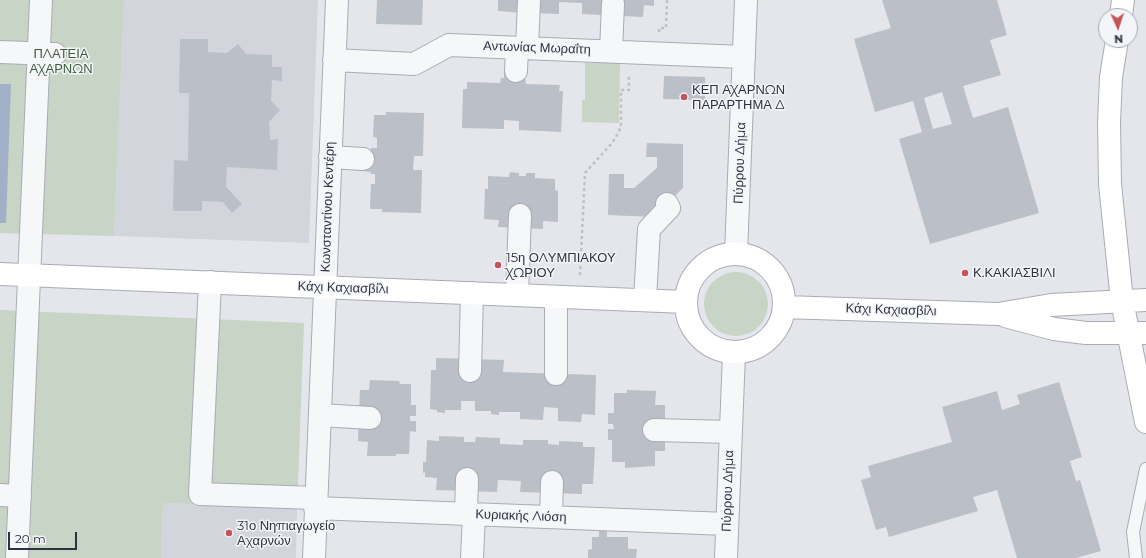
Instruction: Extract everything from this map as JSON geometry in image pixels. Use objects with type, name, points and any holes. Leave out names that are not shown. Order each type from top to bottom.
[{"type":"street","points":[[17,558],[10,495],[47,54],[41,0]]},
{"type":"street","name":"Κωνσταντίνου Κεντέρη","points":[[314,558],[337,0]]},
{"type":"street","name":"Πύρρου Δήμα","points":[[736,254],[746,0]]},
{"type":"street","points":[[516,70],[522,48],[529,1]]},
{"type":"street","points":[[613,4],[620,52]]},
{"type":"street","name":"Αντωνίας Μωραΐτη","points":[[334,60],[414,64],[449,45],[744,57]]},
{"type":"street","points":[[1116,48],[1111,77],[1109,143],[1112,204],[1122,301],[1137,334],[1146,422]]},
{"type":"street","points":[[0,52],[47,54]]},
{"type":"street","points":[[330,157],[363,159]]},
{"type":"street","points":[[645,300],[649,229],[669,208],[667,204]]},
{"type":"street","points":[[517,295],[520,215]]},
{"type":"street","points":[[736,254],[752,257],[766,265],[777,276],[783,291],[784,307],[779,325],[768,340],[753,349],[734,353],[715,349],[699,337],[689,321],[686,302],[688,287],[696,273],[707,263],[721,256],[736,254]]},
{"type":"street","name":"Κάχι Καχιασβίλι","points":[[0,274],[686,302]]},
{"type":"street","name":"Κυριακής Λιόση","points":[[210,282],[200,494],[470,514],[727,524]]},
{"type":"street","points":[[470,371],[472,293]]},
{"type":"street","points":[[556,297],[556,374]]},
{"type":"street","name":"Κάχι Καχιασβίλι","points":[[784,307],[998,314],[1051,305],[1146,300]]},
{"type":"street","name":"Κάχι Καχιασβίλι","points":[[998,314],[1054,329],[1086,333],[1137,334]]},
{"type":"street","name":"Πύρρου Δήμα","points":[[726,558],[734,353]]},
{"type":"street","points":[[320,415],[370,418]]},
{"type":"street","points":[[654,430],[731,432]]},
{"type":"street","points":[[468,479],[472,558]]},
{"type":"street","points":[[551,517],[552,482]]},
{"type":"lane","points":[[1136,558],[1133,532],[1146,469]]},
{"type":"path","points":[[659,54],[659,28],[666,28],[667,0]]},
{"type":"path","points":[[580,297],[585,173],[612,143],[619,132],[621,124],[622,90],[629,90],[620,52]]},
{"type":"shaded area","points":[[124,0],[318,0],[309,243],[114,236]]},
{"type":"shaded area","name":"31ο Νηπιαγωγείο Αχαρνών","points":[[163,503],[297,508],[296,558],[161,558]]},
{"type":"green space","name":"ΠΛΑΤΕΙΑ ΑΧΑΡΝΩΝ","points":[[0,0],[124,0],[114,236],[0,233]]},
{"type":"green space","points":[[585,63],[620,63],[619,123],[582,122],[582,100],[585,100]]},
{"type":"green space","points":[[730,272],[742,272],[759,281],[766,292],[768,304],[766,316],[759,327],[742,336],[730,336],[718,331],[709,322],[704,310],[704,298],[709,286],[718,277]]},
{"type":"green space","points":[[0,310],[304,323],[297,508],[163,503],[161,558],[0,558]]},
{"type":"water","points":[[0,84],[11,84],[6,223],[0,223]]},
{"type":"building","points":[[377,0],[423,0],[422,25],[376,24]]},
{"type":"building","points":[[498,0],[524,0],[523,13],[498,11]]},
{"type":"building","points":[[534,0],[654,0],[654,6],[644,5],[643,17],[582,14],[582,3],[559,2],[559,14],[534,13]]},
{"type":"building","points":[[882,0],[997,0],[1007,35],[990,40],[1001,75],[963,86],[973,118],[1008,107],[1039,213],[930,244],[899,139],[922,132],[913,101],[875,112],[854,39],[891,28]],"holes":[[[942,92],[952,124],[933,129],[924,98]]]},
{"type":"building","points":[[180,39],[208,39],[208,52],[227,53],[238,44],[246,54],[272,55],[272,67],[282,67],[282,81],[272,80],[271,101],[280,110],[269,122],[270,140],[278,139],[277,170],[227,167],[226,187],[242,204],[232,213],[223,202],[202,201],[202,211],[173,211],[174,160],[188,161],[189,93],[179,93]]},
{"type":"building","points":[[504,70],[524,71],[526,84],[560,85],[559,91],[563,91],[561,132],[519,130],[519,121],[504,120],[504,129],[462,128],[463,89],[467,89],[467,82],[500,83],[501,78],[504,78]]},
{"type":"building","points":[[664,76],[705,77],[705,100],[663,99]]},
{"type":"building","points":[[386,112],[424,113],[423,156],[414,156],[413,170],[422,170],[421,213],[382,212],[382,209],[370,209],[371,184],[375,184],[375,174],[370,174],[371,172],[363,171],[364,151],[371,151],[371,148],[377,148],[377,138],[373,137],[374,115],[386,115]]},
{"type":"building","points":[[647,143],[683,144],[683,188],[653,217],[608,215],[609,174],[624,174],[624,188],[634,188],[657,168],[657,157],[646,157]]},
{"type":"building","points":[[510,172],[519,173],[519,176],[526,176],[526,173],[535,173],[535,178],[555,179],[555,190],[558,191],[558,222],[543,221],[543,229],[498,227],[499,220],[484,219],[485,189],[488,189],[488,176],[509,177]]},
{"type":"building","points":[[436,358],[504,360],[503,372],[596,375],[595,415],[582,414],[581,422],[558,421],[558,408],[544,407],[543,420],[520,419],[520,412],[499,412],[499,415],[491,414],[491,411],[475,411],[475,401],[461,401],[461,410],[445,410],[445,413],[437,412],[437,410],[430,409],[431,370],[436,370]]},
{"type":"building","points":[[370,380],[399,381],[400,384],[411,384],[411,405],[416,405],[416,416],[410,416],[410,421],[416,421],[416,432],[410,431],[409,454],[396,454],[396,456],[367,456],[368,442],[358,441],[360,390],[369,390]]},
{"type":"building","points":[[1059,382],[1082,457],[1070,461],[1076,481],[1080,480],[1101,551],[1076,558],[1017,558],[997,490],[973,497],[978,511],[889,537],[886,527],[876,530],[861,480],[871,477],[868,466],[952,442],[942,407],[997,391],[1002,410],[1020,404],[1017,395]]},
{"type":"building","points":[[627,390],[656,391],[655,405],[665,405],[665,451],[655,451],[655,466],[625,468],[625,462],[612,462],[612,440],[608,440],[608,429],[614,429],[613,424],[608,424],[608,413],[614,413],[614,393],[627,393]]},
{"type":"building","points":[[439,436],[464,437],[464,442],[475,442],[476,437],[500,438],[500,444],[523,445],[523,440],[548,440],[548,444],[559,445],[559,441],[583,442],[583,447],[595,447],[593,484],[582,484],[582,494],[520,492],[521,481],[498,480],[497,492],[436,490],[437,478],[425,477],[425,472],[423,473],[423,462],[426,462],[427,440],[439,441]]},
{"type":"building","points":[[599,530],[607,530],[607,537],[628,537],[628,549],[637,549],[636,558],[588,558],[588,550],[592,549],[592,537],[599,537]]},
{"type":"place","name":"ΚΕΠ ΑΧΑΡΝΩΝ ΠΑΡΑΡΤΗΜΑ Δ","points":[[684,97]]},
{"type":"place","name":"15η ΟΛΥΜΠΙΑΚΟΥ ΧΩΡΙΟΥ","points":[[498,265]]},
{"type":"place","name":"Κ.ΚΑΚΙΑΣΒΙΛΙ","points":[[965,273]]},
{"type":"place","name":"31ο Νηπιαγωγείο Αχαρνών","points":[[229,533]]}]
